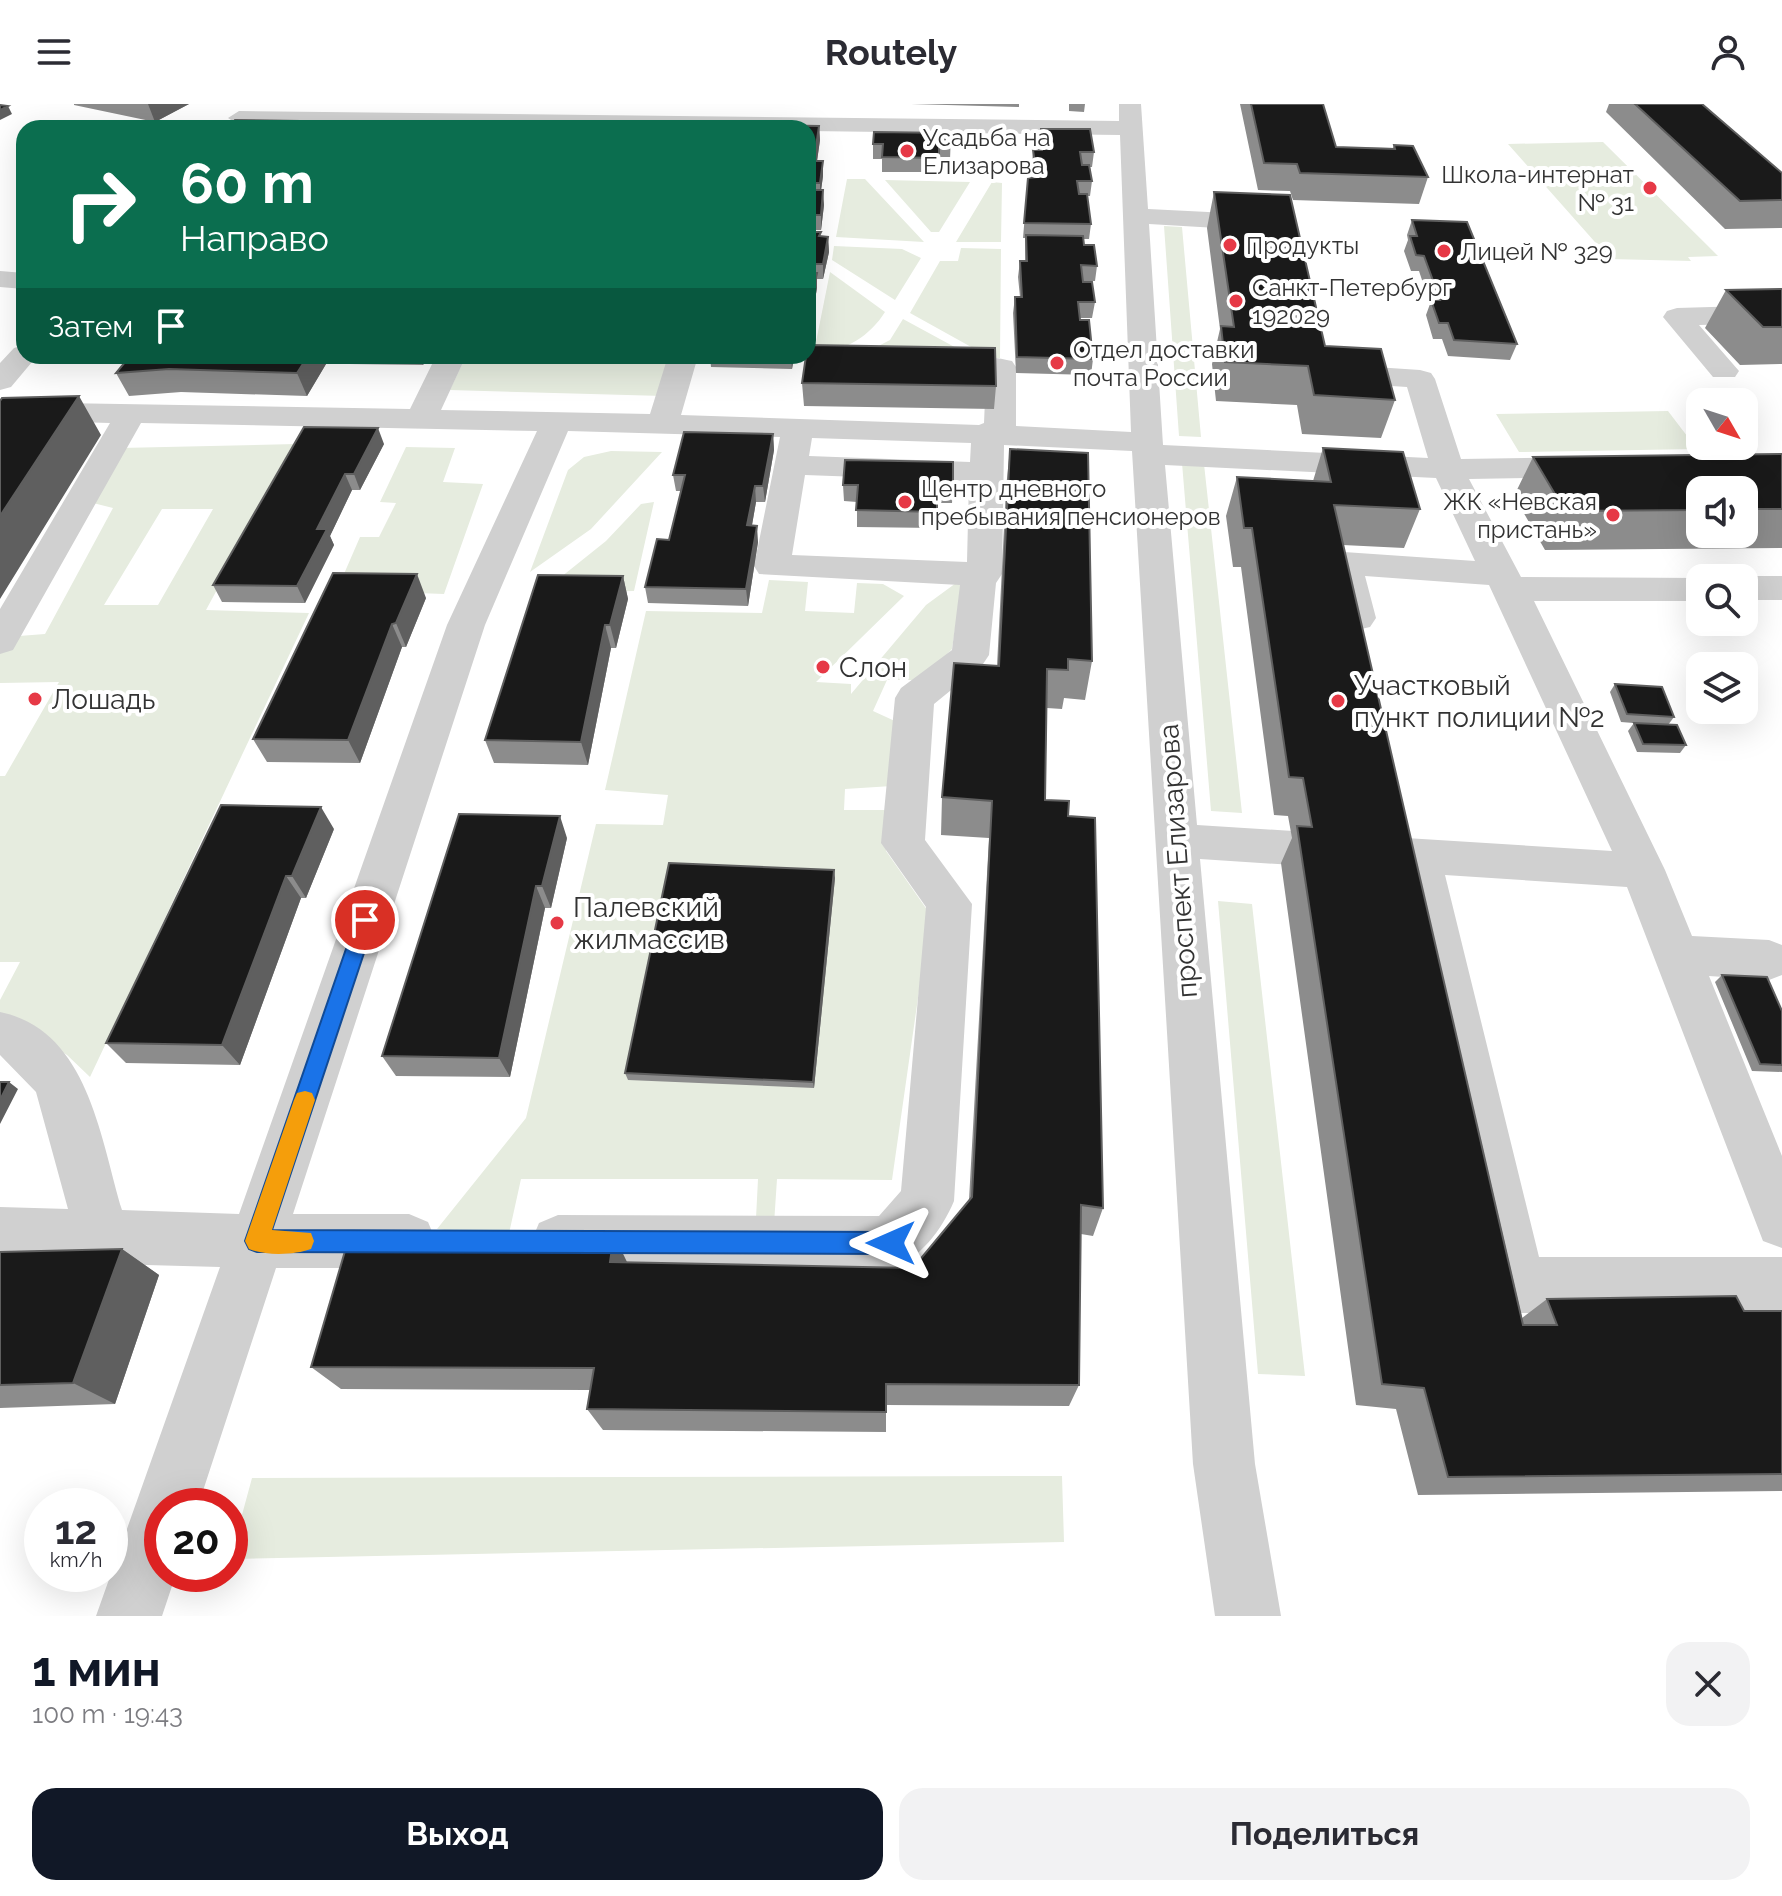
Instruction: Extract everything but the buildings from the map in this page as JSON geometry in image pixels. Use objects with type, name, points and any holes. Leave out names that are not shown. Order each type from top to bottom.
[{"type":"street","points":[[237,120],[261,104]]},
{"type":"street","name":"проспект Елизарова","points":[[1130,104],[1148,448],[1224,1464],[1248,1616]]},
{"type":"street","points":[[432,120],[793,120]]},
{"type":"street","points":[[816,121],[1132,128]]},
{"type":"street","points":[[1134,216],[1296,225]]},
{"type":"street","points":[[1724,371],[1677,317],[1782,314]]},
{"type":"street","points":[[1318,342],[1324,373],[1420,379],[1448,469],[1643,870],[1782,1222]]},
{"type":"street","points":[[0,381],[16,363]]},
{"type":"street","points":[[420,421],[447,364]]},
{"type":"street","points":[[663,424],[681,364]]},
{"type":"street","points":[[0,1234],[257,1241],[891,1243],[927,1201],[949,904],[903,843],[915,698],[970,655],[978,581],[984,574],[986,472],[994,433],[1001,367],[907,365]]},
{"type":"street","points":[[0,411],[994,433],[1148,448],[1448,469],[1613,467]]},
{"type":"street","points":[[0,641],[131,414]]},
{"type":"street","points":[[173,1488],[466,625],[556,423]]},
{"type":"street","points":[[798,427],[772,566],[984,574]]},
{"type":"street","points":[[791,465],[986,472]]},
{"type":"street","points":[[1365,653],[1344,563],[1505,582],[1686,588]]},
{"type":"street","points":[[1758,588],[1782,588]]},
{"type":"street","points":[[1176,840],[1293,848]]},
{"type":"street","points":[[1643,870],[1401,855],[1518,1285],[1782,1285]]},
{"type":"street","points":[[1676,955],[1769,960]]},
{"type":"street","points":[[0,1033],[14,1036],[58,1080],[102,1235]]},
{"type":"street","points":[[1717,1285],[1739,1336]]},
{"type":"street","points":[[129,1616],[144,1572]]},
{"type":"shaded area","points":[[1603,142],[1718,256],[1688,257],[1691,261],[1610,259],[1508,144]]},
{"type":"shaded area","points":[[847,179],[865,179],[924,242],[836,237]]},
{"type":"shaded area","points":[[885,180],[970,182],[939,232],[931,232]]},
{"type":"shaded area","points":[[992,182],[1002,183],[1001,242],[956,242]]},
{"type":"shaded area","points":[[1164,226],[1182,227],[1201,437],[1179,436]]},
{"type":"shaded area","points":[[834,246],[902,249],[921,258],[895,300],[832,260]]},
{"type":"shaded area","points":[[961,248],[1001,249],[1000,358],[991,358],[910,313],[940,261],[958,261]]},
{"type":"shaded area","points":[[830,272],[885,312],[872,329],[846,346],[816,352]]},
{"type":"shaded area","points":[[903,319],[973,357],[863,354],[890,340]]},
{"type":"shaded area","points":[[462,364],[672,364],[664,396],[450,390]]},
{"type":"shaded area","points":[[1668,411],[1686,435],[1686,449],[1519,452],[1496,414]]},
{"type":"shaded area","points":[[296,444],[206,610],[309,613],[90,1077],[67,1055],[0,1013],[0,1000],[20,962],[0,962],[0,776],[5,776],[59,682],[0,683],[0,648],[6,637],[45,634],[113,508],[85,501],[120,448]],"holes":[[[162,509],[213,509],[158,605],[104,605]]]},
{"type":"shaded area","points":[[406,447],[455,448],[443,482],[483,484],[444,594],[337,590],[360,537],[379,537],[396,503],[380,502]]},
{"type":"shaded area","points":[[611,451],[662,452],[591,529],[530,572],[568,470],[584,457]]},
{"type":"shaded area","points":[[1182,463],[1204,464],[1242,813],[1211,811]]},
{"type":"shaded area","points":[[654,502],[634,591],[541,593],[606,541],[641,504]]},
{"type":"shaded area","points":[[769,580],[808,582],[805,611],[854,613],[857,583],[883,584],[904,596],[816,682],[851,684],[851,694],[926,605],[956,583],[962,583],[952,649],[923,680],[887,680],[873,711],[897,722],[892,786],[845,789],[844,810],[889,810],[886,851],[930,914],[892,1180],[777,1179],[773,1239],[755,1238],[758,1179],[521,1179],[508,1238],[437,1229],[526,1118],[596,824],[663,825],[668,795],[605,790],[646,611],[762,613]]},
{"type":"shaded area","points":[[1218,901],[1252,904],[1305,1376],[1258,1374]]},
{"type":"shaded area","points":[[1062,1476],[1064,1542],[248,1559],[248,1493],[252,1478]]},
{"type":"slow traffic","points":[[303,1241],[257,1241],[305,1100]]},
{"type":"place","name":"Усадьба на Елизарова","points":[[907,151]]},
{"type":"place","name":"Школа-интернат № 31","points":[[1650,188]]},
{"type":"place","name":"Продукты","points":[[1230,245]]},
{"type":"place","name":"Лицей № 329","points":[[1444,251]]},
{"type":"place","name":"Санкт-Петербург 192029","points":[[1236,301]]},
{"type":"place","name":"Отдел доставки почта России","points":[[1057,363]]},
{"type":"place","name":"Центр дневного пребывания пенсионеров","points":[[905,502]]},
{"type":"place","name":"ЖК «Невская пристань»","points":[[1613,515]]},
{"type":"place","name":"Слон","points":[[823,667]]},
{"type":"place","name":"Лошадь","points":[[35,699]]},
{"type":"place","name":"Участковый пункт полиции №2","points":[[1338,701]]},
{"type":"place","name":"Палевский жилмассив","points":[[557,923]]},
{"type":"route","points":[[365,920],[257,1241],[891,1243]]}]
